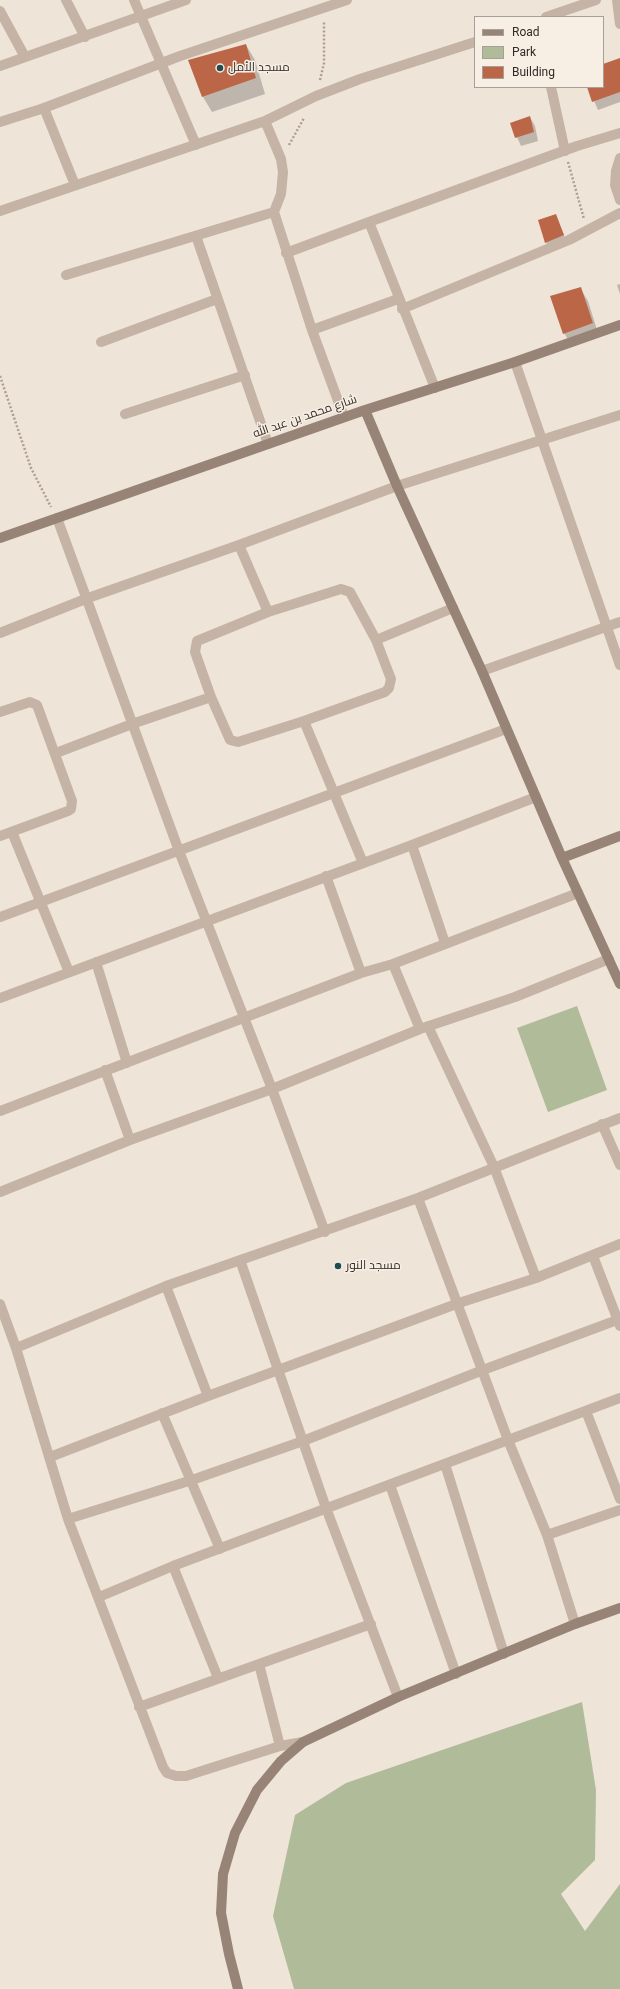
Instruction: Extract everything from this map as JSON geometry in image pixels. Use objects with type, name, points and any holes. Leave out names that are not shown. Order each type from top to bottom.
[{"type":"street","points":[[66,0],[85,37]]},
{"type":"street","points":[[134,0],[196,145]]},
{"type":"street","points":[[0,66],[186,0]]},
{"type":"street","points":[[0,122],[44,108],[162,63],[347,0]]},
{"type":"street","points":[[549,16],[596,0]]},
{"type":"street","points":[[617,0],[620,24]]},
{"type":"street","points":[[0,11],[25,57]]},
{"type":"street","points":[[0,211],[265,121],[316,96],[345,85],[474,42]]},
{"type":"street","points":[[551,88],[565,152]]},
{"type":"street","points":[[44,108],[75,185]]},
{"type":"street","points":[[265,121],[281,159],[283,172],[281,194],[274,212],[312,330],[344,417]]},
{"type":"street","points":[[286,253],[620,133]]},
{"type":"street","points":[[620,158],[616,171],[615,185],[620,200]]},
{"type":"street","points":[[66,275],[274,212]]},
{"type":"street","points":[[402,309],[587,231],[620,213]]},
{"type":"street","points":[[369,222],[398,299],[435,388]]},
{"type":"street","points":[[196,236],[268,444]]},
{"type":"street","points":[[101,342],[217,298]]},
{"type":"street","points":[[312,330],[398,299]]},
{"type":"street","name":"شارع محمد بن عبد الله","points":[[0,538],[344,417],[515,362],[620,325]]},
{"type":"street","points":[[515,362],[541,441],[620,665]]},
{"type":"street","points":[[125,414],[245,375]]},
{"type":"street","points":[[365,410],[397,486],[482,671],[562,858],[620,984]]},
{"type":"street","points":[[0,633],[88,598],[239,545],[397,486],[620,415]]},
{"type":"street","points":[[58,518],[179,851],[272,1089],[325,1232]]},
{"type":"street","points":[[239,545],[268,612]]},
{"type":"street","points":[[335,590],[346,590],[350,592],[376,640],[391,678],[389,688],[385,692],[304,721],[234,742],[227,735],[211,697],[195,652],[197,641],[268,612],[335,590]]},
{"type":"street","points":[[376,640],[453,608]]},
{"type":"street","points":[[482,671],[620,622]]},
{"type":"street","points":[[56,754],[132,724],[211,697]]},
{"type":"street","points":[[0,712],[30,702],[37,705],[72,801],[71,809],[0,836]]},
{"type":"street","points":[[304,721],[363,863]]},
{"type":"street","points":[[0,917],[506,729]]},
{"type":"street","points":[[0,998],[412,845],[536,797]]},
{"type":"street","points":[[12,832],[69,972]]},
{"type":"street","points":[[562,858],[620,836]]},
{"type":"street","points":[[412,845],[445,943]]},
{"type":"street","points":[[326,876],[361,973]]},
{"type":"street","points":[[0,1111],[361,973],[393,964],[578,893]]},
{"type":"street","points":[[0,1192],[130,1140],[272,1089],[424,1027],[515,998],[609,959]]},
{"type":"street","points":[[96,962],[127,1063]]},
{"type":"street","points":[[393,964],[494,1167],[536,1278]]},
{"type":"street","points":[[105,1070],[130,1140]]},
{"type":"street","points":[[16,1348],[166,1286],[325,1232],[418,1198],[620,1118]]},
{"type":"street","points":[[602,1124],[620,1165]]},
{"type":"street","points":[[418,1198],[459,1303],[508,1440],[546,1535],[575,1624]]},
{"type":"street","points":[[50,1457],[162,1413],[459,1303],[536,1278],[620,1244]]},
{"type":"street","points":[[68,1520],[192,1480],[302,1441],[483,1370],[619,1322],[593,1256]]},
{"type":"street","points":[[240,1260],[277,1371],[326,1508],[398,1697]]},
{"type":"street","points":[[166,1286],[208,1396]]},
{"type":"street","points":[[0,1304],[16,1348],[68,1520],[99,1597],[162,1767],[167,1773],[176,1776],[186,1776],[280,1746],[303,1742]]},
{"type":"street","points":[[99,1597],[173,1566],[620,1398]]},
{"type":"street","points":[[586,1411],[620,1499]]},
{"type":"street","points":[[162,1413],[192,1480],[220,1549]]},
{"type":"street","points":[[444,1464],[504,1654]]},
{"type":"street","points":[[390,1484],[456,1674]]},
{"type":"street","points":[[546,1535],[620,1510]]},
{"type":"street","points":[[173,1566],[218,1678]]},
{"type":"street","points":[[238,1989],[221,1913],[223,1874],[235,1833],[257,1790],[281,1761],[303,1742],[398,1697],[575,1624],[620,1608]]},
{"type":"street","points":[[139,1707],[371,1624]]},
{"type":"street","points":[[259,1664],[280,1746]]},
{"type":"path","points":[[565,152],[587,231]]},
{"type":"path","points":[[0,376],[31,468],[58,518]]},
{"type":"green space","points":[[577,1006],[607,1090],[548,1112],[517,1028]]},
{"type":"green space","points":[[582,1702],[596,1790],[595,1860],[561,1894],[585,1931],[620,1884],[620,1989],[294,1989],[273,1916],[295,1815],[346,1783]]},
{"type":"building","points":[[246,44],[256,78],[202,97],[188,60]]},
{"type":"building","points":[[620,58],[620,92],[592,102],[587,88],[604,88],[604,64]]},
{"type":"building","points":[[530,116],[534,132],[515,138],[510,123]]},
{"type":"building","points":[[556,214],[564,235],[545,243],[538,220]]},
{"type":"building","points":[[581,287],[593,323],[563,334],[550,296]]},
{"type":"place","name":"مسجد الأمل","points":[[220,68]]},
{"type":"place","name":"مسجد النور","points":[[338,1266]]}]
